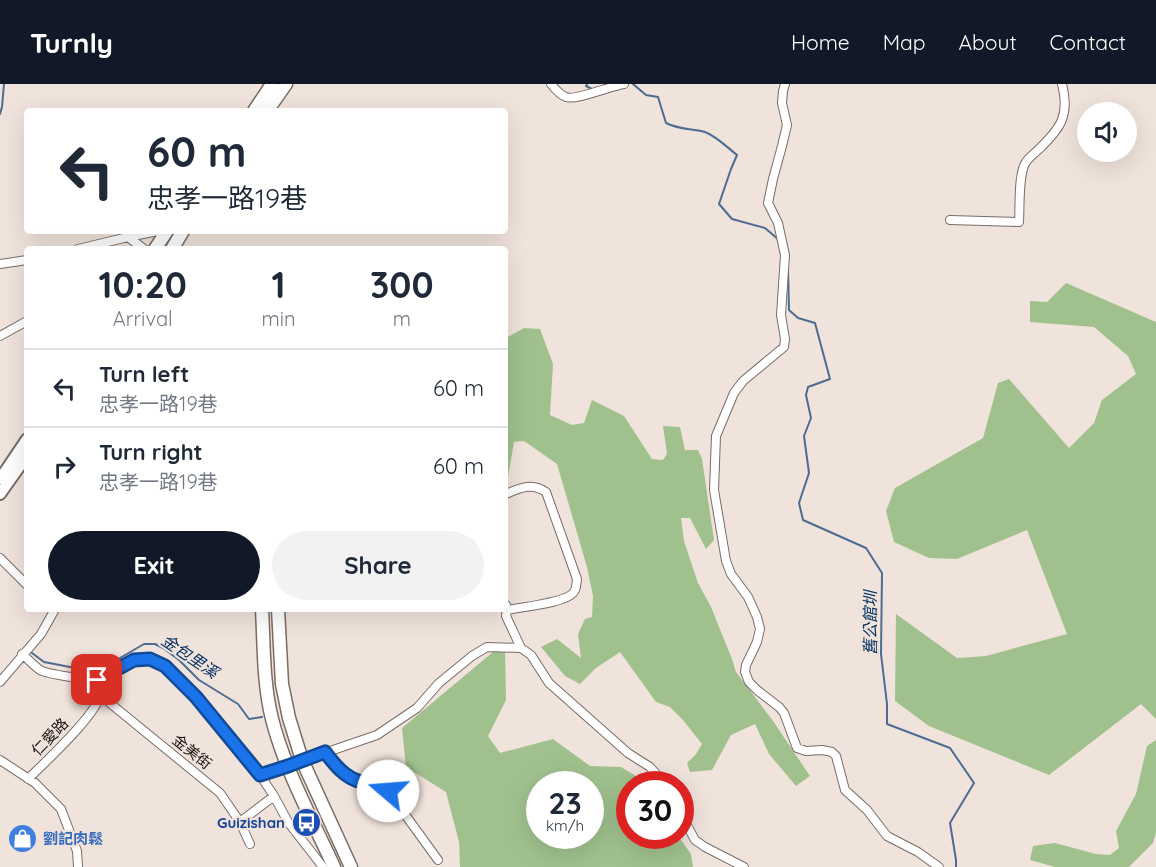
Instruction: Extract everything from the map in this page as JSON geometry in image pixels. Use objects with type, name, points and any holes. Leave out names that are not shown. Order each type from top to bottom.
[{"type":"main road","points":[[256,108],[272,84]]},
{"type":"main road","points":[[269,108],[286,84]]},
{"type":"main road","points":[[262,612],[268,699],[272,719],[288,766],[334,867]]},
{"type":"main road","points":[[278,612],[282,684],[289,718],[302,760],[351,867]]},
{"type":"street","points":[[551,84],[567,98],[575,98],[624,84]]},
{"type":"street","points":[[785,84],[782,103],[787,125],[768,203],[778,223],[785,255],[781,315],[785,339],[779,352],[743,381],[734,393],[716,436],[714,490],[726,561],[731,574],[748,597],[760,629],[745,672],[749,682],[784,713],[797,748],[806,751],[832,752],[836,756],[845,790],[867,810],[887,836],[918,852],[939,867]]},
{"type":"street","points":[[950,220],[1019,222],[1021,179],[1025,163],[1059,129],[1065,113],[1065,94],[1062,84]]},
{"type":"street","points":[[90,246],[143,234]]},
{"type":"street","points":[[128,237],[140,246]]},
{"type":"street","points":[[0,264],[24,260]]},
{"type":"street","points":[[0,336],[24,323]]},
{"type":"street","points":[[0,479],[24,443]]},
{"type":"street","points":[[0,494],[24,460]]},
{"type":"street","points":[[508,493],[531,486],[539,487],[546,492],[577,579],[576,589],[572,595],[563,600],[508,607]]},
{"type":"street","points":[[0,558],[24,582]]},
{"type":"street","points":[[0,682],[41,634],[52,612]]},
{"type":"street","points":[[506,612],[521,648],[531,655],[549,683],[628,753],[654,771]]},
{"type":"street","points":[[260,775],[377,735],[417,708],[439,682],[487,647],[521,648]]},
{"type":"street","points":[[22,654],[40,670],[97,680],[134,660],[150,659],[165,666],[196,697],[260,775],[288,822],[323,867]]},
{"type":"street","points":[[97,680],[100,695]]},
{"type":"street","name":"仁愛路","points":[[28,779],[65,743],[95,707],[100,695]]},
{"type":"street","name":"金美街","points":[[100,695],[220,793],[240,822],[250,844]]},
{"type":"street","points":[[325,752],[349,777],[360,782],[378,785],[388,791],[438,860]]},
{"type":"street","points":[[0,760],[34,783],[61,809],[76,851],[78,867]]},
{"type":"street","points":[[240,822],[274,796]]},
{"type":"street","points":[[694,838],[705,847],[744,867]]},
{"type":"green space","points":[[1066,283],[1156,322],[1156,719],[1141,704],[1049,775],[929,726],[895,701],[896,614],[957,658],[986,656],[1067,634],[1027,530],[957,559],[929,558],[894,542],[886,511],[895,488],[983,438],[998,383],[1009,379],[1069,448],[1094,423],[1102,400],[1136,374],[1128,356],[1094,327],[1030,322],[1030,301],[1047,302]]},
{"type":"green space","points":[[524,328],[540,329],[553,364],[550,415],[572,425],[584,423],[592,400],[624,416],[652,459],[663,460],[667,454],[663,426],[680,427],[685,450],[698,450],[702,459],[714,540],[706,549],[690,518],[681,518],[684,541],[698,583],[711,607],[736,672],[810,776],[796,786],[769,754],[755,724],[731,735],[712,770],[690,771],[687,763],[702,744],[670,707],[656,702],[620,652],[596,668],[580,684],[565,676],[541,647],[557,639],[581,658],[578,634],[585,619],[592,617],[593,596],[587,567],[557,464],[524,441],[514,442],[508,477],[508,337]]},
{"type":"green space","points":[[505,651],[506,700],[488,736],[500,753],[553,739],[590,766],[621,767],[628,771],[616,771],[616,849],[687,849],[691,854],[693,867],[460,867],[459,842],[446,792],[406,767],[402,728],[493,652]]},
{"type":"green space","points":[[1156,740],[1156,832],[1153,843],[1129,867],[1055,867],[1030,860],[1033,846],[1055,843],[1096,854],[1110,855],[1119,848],[1116,831],[1136,794],[1147,746]]},
{"type":"waterway","name":"金包里溪","points":[[0,114],[4,84]]},
{"type":"waterway","name":"舊公館圳","points":[[587,84],[586,86],[594,90]]},
{"type":"waterway","name":"舊公館圳","points":[[633,84],[646,95],[658,97],[666,123],[709,134],[737,155],[719,204],[732,219],[765,228],[779,240]]},
{"type":"waterway","name":"舊公館圳","points":[[788,269],[789,310],[798,318],[815,323],[830,379],[808,387],[806,395],[811,418],[804,436],[809,473],[799,503],[803,520],[866,548],[882,573],[881,654],[887,724],[950,748],[974,783],[950,823],[956,867]]},
{"type":"waterway","name":"金包里溪","points":[[32,653],[44,662],[96,672],[144,644],[155,644],[179,660],[199,680],[238,704],[249,719],[262,717]]},
{"type":"place","name":"Guizishan","points":[[306,823]]},
{"type":"place","name":"劉記肉鬆","points":[[22,839]]},
{"type":"route","points":[[97,680],[134,660],[150,659],[165,666],[196,697],[260,775],[325,752],[349,777],[360,782],[378,785],[388,791]]}]
